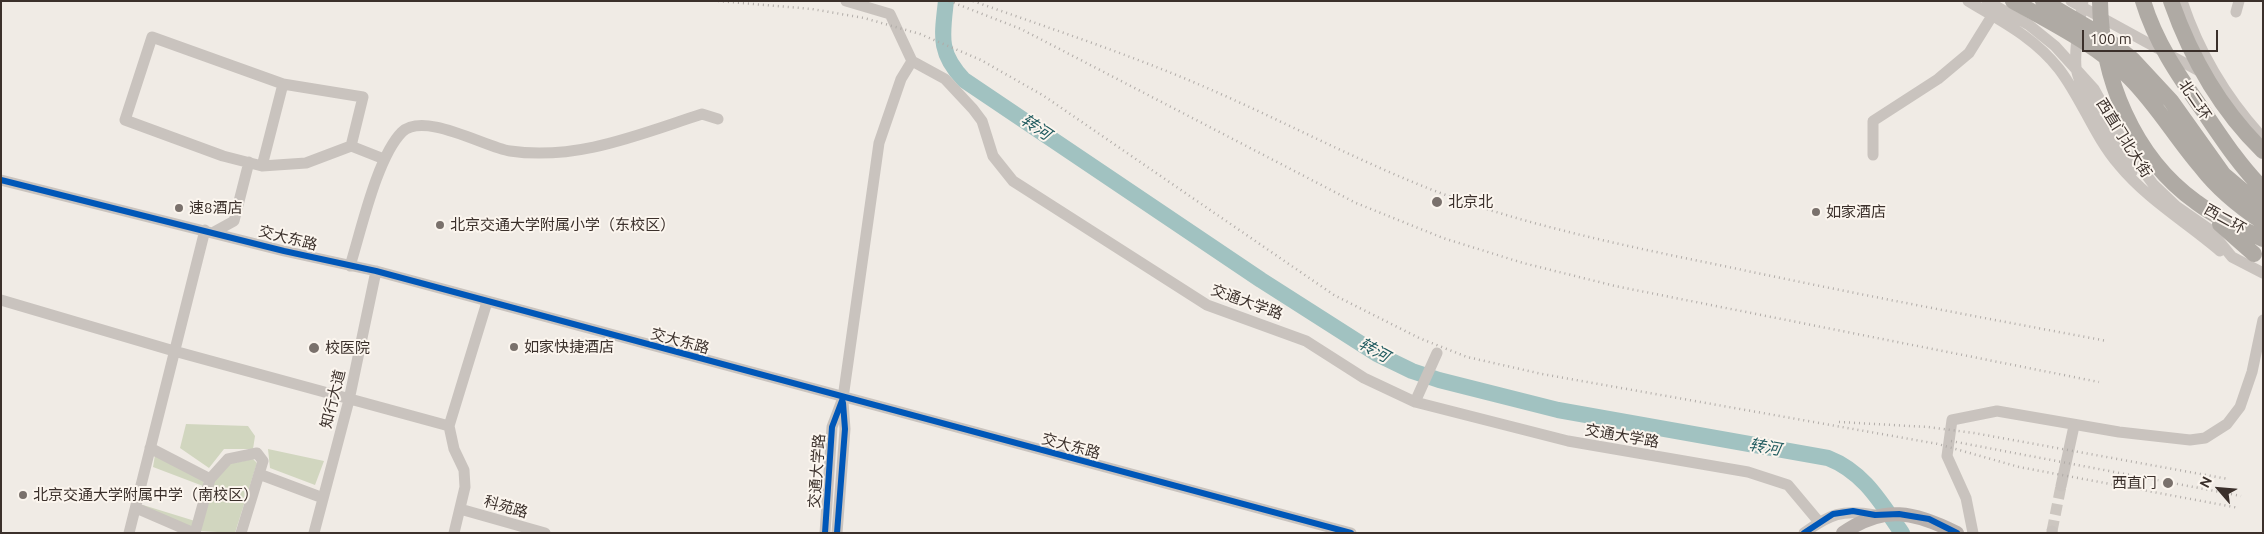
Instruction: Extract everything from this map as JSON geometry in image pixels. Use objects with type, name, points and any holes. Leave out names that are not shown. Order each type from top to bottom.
[{"type":"highway","points":[[2013,1],[2082,40],[2117,66],[2154,104],[2213,181],[2241,206],[2263,222]]},
{"type":"highway","points":[[2042,1],[2104,37],[2132,59],[2167,96],[2223,174],[2263,208]]},
{"type":"highway","points":[[2100,1],[2104,40],[2113,80],[2126,114],[2144,148],[2170,180],[2258,256]]},
{"type":"highway","points":[[2171,1],[2210,85],[2233,118],[2263,151]]},
{"type":"highway","name":"北二环","points":[[2145,8],[2164,51],[2207,117],[2240,163],[2263,189]]},
{"type":"highway","name":"西二环","points":[[2188,196],[2211,212],[2263,239]]},
{"type":"highway","points":[[2206,227],[2258,256]]},
{"type":"main road","points":[[1845,532],[1875,515],[1899,514],[1928,519],[1958,533]]},
{"type":"street","points":[[846,1],[890,14],[912,61]]},
{"type":"street","points":[[1968,1],[2026,36],[2052,61],[2069,84],[2110,154],[2128,176],[2177,218],[2200,233],[2220,251],[2238,261]]},
{"type":"street","name":"西直门北大街","points":[[1987,1],[2029,26],[2060,51],[2094,89],[2126,147],[2152,182],[2179,208],[2206,227],[2229,254],[2238,261],[2263,273]]},
{"type":"street","points":[[2071,1],[2221,83]]},
{"type":"street","points":[[2083,1],[2076,61],[2078,77],[2122,156],[2152,197]]},
{"type":"street","points":[[2182,1],[2200,45],[2221,83],[2263,138]]},
{"type":"street","points":[[1873,155],[1873,121],[1938,79],[1969,53],[1992,16]]},
{"type":"street","points":[[351,146],[364,97],[283,84],[152,37],[125,120],[223,156],[262,166],[306,163],[351,146],[384,159]]},
{"type":"street","name":"交通大学路","points":[[837,533],[845,429],[843,398],[878,143],[900,79],[912,61],[945,79],[973,108],[982,120],[993,156],[1013,181],[1206,305],[1306,341],[1364,378],[1415,402],[1568,441],[1763,476],[1788,485],[1820,522]]},
{"type":"street","points":[[262,166],[283,84]]},
{"type":"street","points":[[350,266],[384,159],[403,131],[421,126],[452,130],[498,148],[532,153],[594,148],[702,114],[718,119]]},
{"type":"street","points":[[129,533],[174,351],[210,231],[234,221],[249,162]]},
{"type":"street","name":"交大东路","points":[[1,180],[376,271],[1351,533]]},
{"type":"street","name":"知行大道","points":[[314,533],[349,400],[376,271]]},
{"type":"street","points":[[1,300],[174,351],[449,426]]},
{"type":"street","points":[[454,533],[465,487],[464,470],[454,449],[449,426],[487,302]]},
{"type":"street","points":[[1973,533],[1966,498],[1947,456],[1952,420],[1997,411],[2074,426],[2190,440],[2213,435],[2232,419],[2244,398],[2263,320]]},
{"type":"street","points":[[1415,402],[1435,357]]},
{"type":"street","name":"交通大学路","points":[[825,533],[832,427],[843,398]]},
{"type":"street","points":[[2061,486],[2074,426]]},
{"type":"street","points":[[150,448],[210,479]]},
{"type":"street","points":[[136,508],[195,533],[210,479],[228,459],[257,454],[263,460],[241,533]]},
{"type":"street","points":[[259,474],[323,498]]},
{"type":"street","name":"科苑路","points":[[460,509],[517,530],[545,533]]},
{"type":"street","points":[[1804,533],[1834,514],[1853,511],[1875,515]]},
{"type":"green space","points":[[186,424],[248,426],[255,436],[253,449],[224,449],[209,468],[180,448]]},
{"type":"green space","points":[[268,449],[324,461],[315,485],[270,468]]},
{"type":"green space","points":[[155,455],[204,478],[203,486],[153,467]]},
{"type":"green space","points":[[253,459],[257,463],[235,533],[200,531],[213,482],[228,464]]},
{"type":"green space","points":[[143,505],[195,521],[193,528],[143,508]]},
{"type":"waterway","name":"转河","points":[[946,1],[943,24],[944,44],[950,61],[964,80],[1261,280],[1377,354],[1412,371],[1439,380],[1558,410],[1828,458],[1852,471],[1862,480],[1879,500],[1902,533]]},
{"type":"tunnel","points":[[2052,531],[2061,486]]},
{"type":"railway","points":[[718,1],[812,9],[864,18],[920,34],[981,60],[1044,96],[1334,295],[1419,338],[1467,357],[1542,374],[1938,444],[2019,467],[2239,508]]},
{"type":"railway","points":[[949,1],[1021,29],[1356,203],[1443,238],[1523,263],[1615,286],[2099,382]]},
{"type":"railway","points":[[973,1],[1184,78],[1401,177],[1499,213],[1600,240],[1669,255],[2107,341]]},
{"type":"railway","points":[[1839,422],[1928,427],[1974,433],[2228,479]]},
{"type":"railway","points":[[1951,441],[2241,496]]},
{"type":"cycle path","points":[[1,180],[284,251],[376,271],[1351,533]]},
{"type":"cycle path","points":[[825,533],[832,427],[843,398]]},
{"type":"cycle path","points":[[837,533],[845,429],[843,403]]},
{"type":"cycle path","points":[[1804,533],[1833,514],[1853,511],[1875,515],[1899,514],[1929,519],[1957,533]]},
{"type":"place","name":"北京北","points":[[1437,202]]},
{"type":"place","name":"速8酒店","points":[[179,208]]},
{"type":"place","name":"如家酒店","points":[[1816,212]]},
{"type":"place","name":"北京交通大学附属小学（东校区）","points":[[440,225]]},
{"type":"place","name":"如家快捷酒店","points":[[514,347]]},
{"type":"place","name":"校医院","points":[[314,348]]},
{"type":"place","name":"西直门","points":[[2168,483]]},
{"type":"place","name":"北京交通大学附属中学（南校区）","points":[[23,495]]}]
